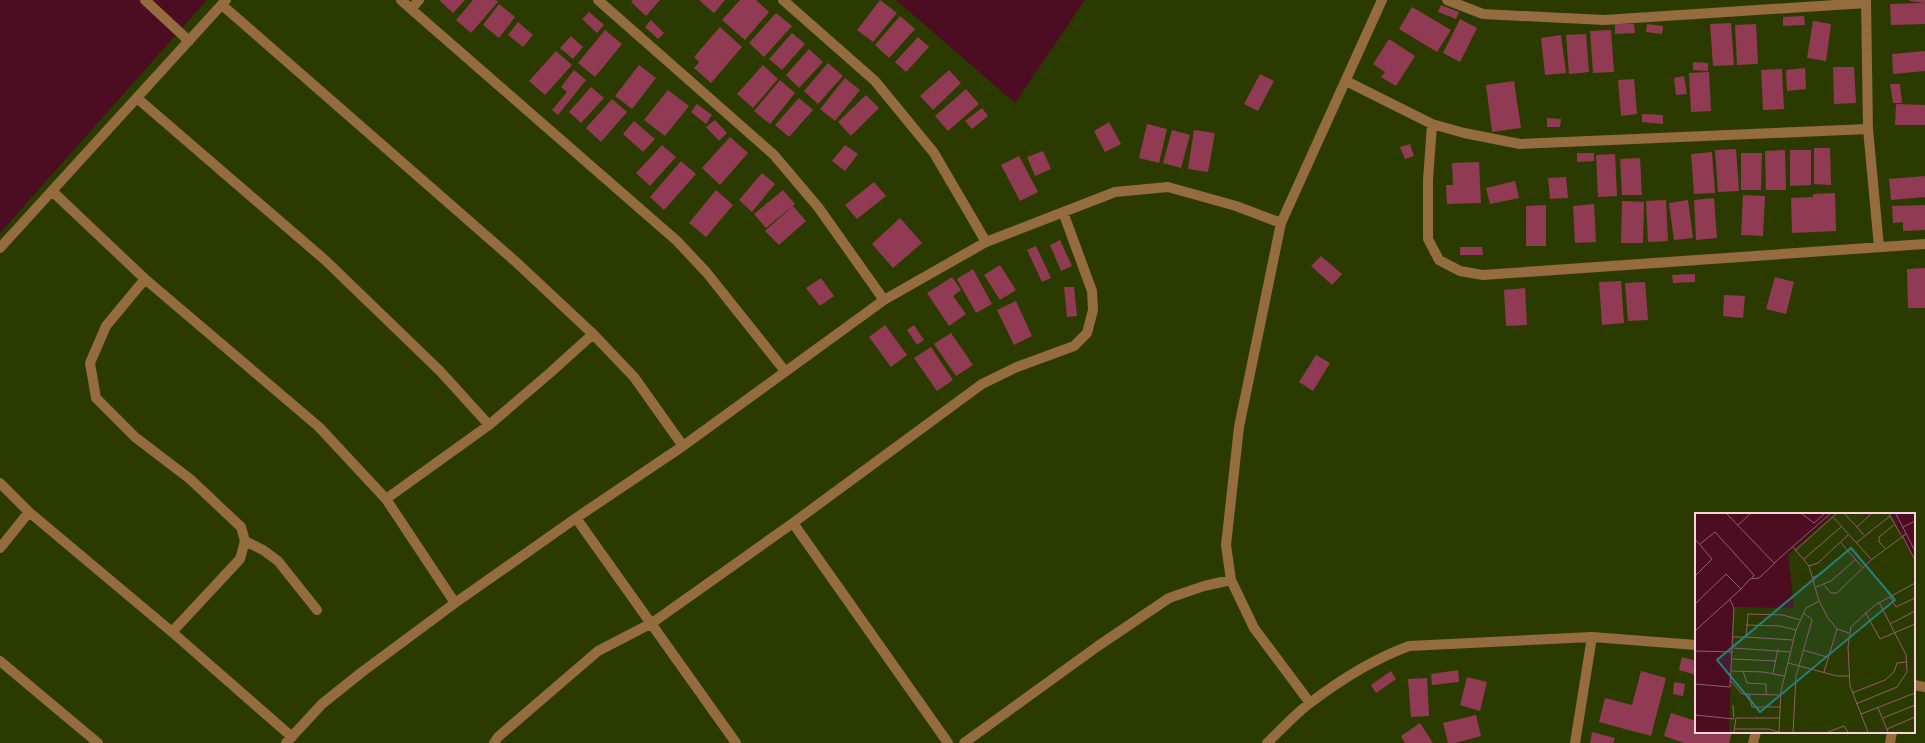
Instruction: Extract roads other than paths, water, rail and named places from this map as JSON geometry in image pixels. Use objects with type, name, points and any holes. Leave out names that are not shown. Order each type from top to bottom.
[{"type":"street","points":[[145,0],[189,41]]},
{"type":"street","points":[[401,0],[677,242],[707,273],[785,371]]},
{"type":"street","points":[[411,9],[419,0]]},
{"type":"street","points":[[598,0],[774,155],[818,208],[884,300]]},
{"type":"street","points":[[783,0],[875,81],[934,153],[986,242]]},
{"type":"street","points":[[1310,703],[1254,628],[1231,580],[1226,545],[1239,426],[1281,223],[1382,0]]},
{"type":"street","points":[[1447,0],[1483,14],[1604,20],[1866,2],[1868,129],[1879,247]]},
{"type":"street","points":[[0,248],[224,2],[516,262],[593,334],[634,378],[683,446]]},
{"type":"street","points":[[1346,82],[1432,124],[1464,133],[1520,144],[1868,129]]},
{"type":"street","points":[[137,98],[324,260],[440,371],[489,425]]},
{"type":"street","points":[[1432,124],[1428,180],[1428,239],[1439,260],[1460,271],[1483,276],[1925,244]]},
{"type":"street","points":[[0,483],[29,512],[172,632],[289,740],[322,704],[362,672],[455,603],[576,518],[683,446],[884,300],[986,242],[1115,192],[1168,187],[1236,206],[1281,223]]},
{"type":"street","points":[[52,191],[144,279],[319,427],[386,499],[455,603]]},
{"type":"street","points":[[494,743],[498,737],[553,688],[598,651],[652,623],[793,523],[982,384],[1017,367],[1074,346],[1087,333],[1093,310],[1092,291],[1063,212]]},
{"type":"street","points":[[144,279],[106,326],[90,363],[96,398],[135,437],[190,479],[241,527],[245,541],[240,559],[172,632]]},
{"type":"street","points":[[386,499],[489,425],[593,334]]},
{"type":"street","points":[[0,548],[29,512]]},
{"type":"street","points":[[576,518],[736,743]]},
{"type":"street","points":[[793,523],[948,743]]},
{"type":"street","points":[[245,541],[278,561],[317,610]]},
{"type":"street","points":[[964,743],[1098,646],[1169,598],[1204,586],[1231,580]]},
{"type":"street","points":[[1575,743],[1592,637]]},
{"type":"street","points":[[1267,743],[1310,703],[1367,665],[1391,653],[1410,646],[1592,637],[1695,645]]},
{"type":"street","points":[[0,661],[98,743]]},
{"type":"street","points":[[1915,685],[1925,687]]},
{"type":"street","points":[[1754,743],[1756,733]]},
{"type":"street","points":[[1890,743],[1892,733]]}]
